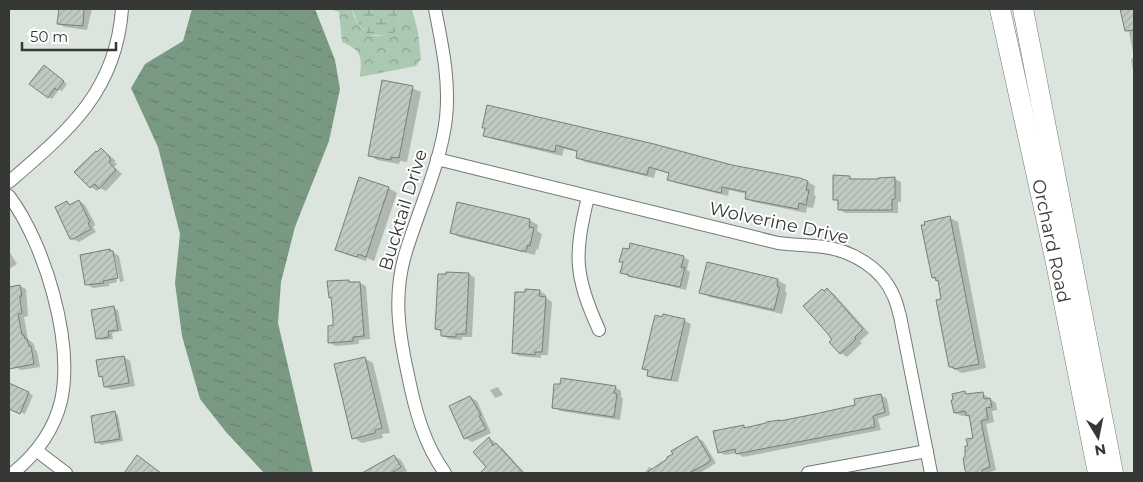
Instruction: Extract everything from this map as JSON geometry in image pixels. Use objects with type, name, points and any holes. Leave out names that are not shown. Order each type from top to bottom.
[{"type":"main road","name":"Orchard Road","points":[[1000,9],[1055,258],[1098,473]]},
{"type":"main road","name":"Orchard Road","points":[[1024,9],[1113,473]]},
{"type":"street","points":[[9,182],[62,135],[92,101],[107,73],[115,51],[121,26],[122,9]]},
{"type":"street","name":"Bucktail Drive","points":[[435,9],[445,59],[448,89],[446,118],[437,159],[405,256],[397,302],[400,334],[413,402],[422,432],[436,461],[445,473]]},
{"type":"street","name":"Wolverine Drive","points":[[437,159],[778,243],[824,247],[846,252],[866,263],[882,278],[894,296],[900,316],[931,473]]},
{"type":"street","points":[[9,196],[30,231],[44,261],[53,291],[63,346],[64,376],[60,403],[50,428],[37,450],[13,473]]},
{"type":"street","points":[[588,196],[578,237],[578,258],[585,300],[599,330]]},
{"type":"street","points":[[37,450],[66,473]]},
{"type":"street","points":[[808,473],[927,451]]},
{"type":"green space","points":[[330,9],[352,9],[355,19],[361,28],[369,34],[379,36],[400,30],[396,9],[412,9],[418,32],[421,59],[416,66],[360,77],[361,64],[359,55],[354,48],[342,42],[339,12]]},
{"type":"green space","points":[[352,9],[396,9],[400,30],[384,35],[368,35],[359,25]]},
{"type":"water","points":[[192,9],[315,9],[335,60],[340,89],[329,141],[295,227],[281,282],[278,323],[313,473],[264,473],[226,432],[200,399],[182,336],[175,283],[180,234],[158,147],[131,88],[145,64],[183,41]]},
{"type":"building","points":[[59,9],[84,9],[83,26],[57,24]]},
{"type":"building","points":[[1120,9],[1134,9],[1134,30],[1125,31]]},
{"type":"building","points":[[44,65],[64,81],[57,90],[55,88],[48,98],[29,84]]},
{"type":"building","points":[[382,80],[413,86],[399,158],[391,157],[391,160],[368,156]]},
{"type":"building","points":[[487,105],[654,144],[732,165],[800,178],[808,181],[806,190],[809,190],[806,205],[799,203],[798,209],[745,199],[746,192],[722,187],[721,193],[667,180],[669,173],[649,167],[647,175],[576,158],[577,151],[556,145],[555,152],[483,136],[485,128],[482,128]]},
{"type":"building","points":[[101,148],[110,157],[111,160],[109,162],[116,170],[99,189],[95,184],[90,188],[74,172]]},
{"type":"building","points":[[833,175],[850,176],[850,179],[895,177],[895,199],[892,199],[892,210],[838,210],[838,200],[833,200]]},
{"type":"building","points":[[359,177],[389,187],[366,257],[358,254],[357,257],[335,250]]},
{"type":"building","points":[[79,200],[90,222],[88,223],[91,229],[70,239],[55,207],[67,201],[69,205]]},
{"type":"building","points":[[457,202],[530,219],[529,227],[534,228],[530,246],[528,245],[526,251],[521,251],[450,233]]},
{"type":"building","points":[[950,216],[979,364],[954,369],[949,367],[936,300],[941,299],[938,280],[936,281],[935,277],[932,278],[921,225],[925,225],[924,222]]},
{"type":"building","points":[[630,243],[684,256],[681,268],[685,267],[680,287],[620,273],[623,262],[619,262],[623,248],[629,249]]},
{"type":"building","points":[[110,249],[110,251],[113,251],[118,278],[103,281],[104,283],[85,285],[80,255]]},
{"type":"building","points":[[707,262],[778,279],[777,286],[779,290],[774,310],[699,293]]},
{"type":"building","points":[[446,272],[469,273],[466,334],[456,334],[456,337],[441,336],[441,330],[435,329],[438,274],[446,274]]},
{"type":"building","points":[[349,280],[349,282],[360,282],[364,336],[353,337],[353,341],[328,343],[328,326],[333,325],[333,319],[327,281]]},
{"type":"building","points":[[20,285],[22,313],[18,314],[22,335],[27,339],[29,346],[31,346],[34,364],[9,369],[9,287]]},
{"type":"building","points":[[827,288],[863,329],[855,337],[856,339],[840,354],[829,342],[832,340],[828,334],[803,306],[822,289],[824,291]]},
{"type":"building","points":[[525,289],[540,290],[539,296],[546,297],[542,352],[535,352],[535,355],[512,353],[515,292],[525,292]]},
{"type":"building","points":[[114,306],[118,330],[108,331],[109,337],[96,339],[91,310]]},
{"type":"building","points":[[663,314],[685,319],[671,380],[647,376],[648,370],[642,369],[655,315],[662,317]]},
{"type":"building","points":[[124,356],[129,383],[104,387],[102,376],[99,377],[96,360]]},
{"type":"building","points":[[365,357],[382,428],[375,430],[375,433],[352,439],[334,364]]},
{"type":"building","points":[[561,378],[616,386],[614,393],[617,394],[614,417],[552,408],[554,384],[560,384]]},
{"type":"building","points":[[9,383],[29,392],[20,414],[9,409]]},
{"type":"building","points":[[965,391],[966,394],[983,392],[984,399],[990,398],[992,407],[986,408],[988,419],[981,421],[990,467],[982,470],[982,473],[967,473],[965,470],[963,458],[965,457],[965,446],[968,446],[966,439],[973,438],[969,415],[966,416],[965,411],[954,413],[951,400],[953,400],[952,394]]},
{"type":"building","points":[[881,394],[885,412],[873,416],[875,427],[736,454],[735,449],[718,453],[713,431],[744,425],[744,428],[766,422],[815,414],[855,405],[854,399]]},
{"type":"building","points":[[470,396],[481,415],[479,416],[486,429],[464,439],[449,406]]},
{"type":"building","points":[[115,411],[120,439],[95,443],[91,416]]},
{"type":"building","points":[[697,436],[711,460],[706,464],[689,473],[646,473],[673,454],[671,451]]},
{"type":"building","points":[[489,437],[493,446],[496,443],[523,473],[480,473],[486,467],[473,452]]},
{"type":"building","points":[[137,455],[161,473],[124,473]]},
{"type":"building","points":[[394,455],[401,467],[391,473],[362,473]]}]
